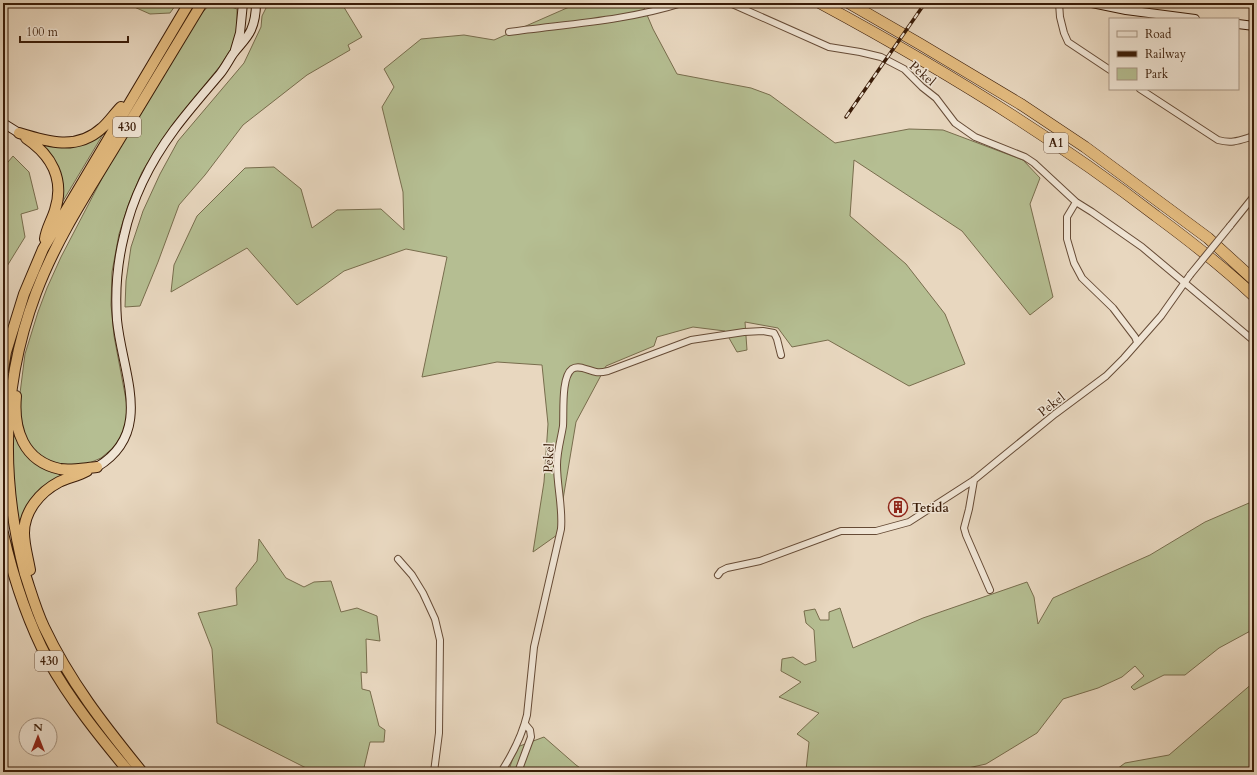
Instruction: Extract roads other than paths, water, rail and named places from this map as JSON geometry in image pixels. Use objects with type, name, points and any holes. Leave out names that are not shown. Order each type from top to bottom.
[{"type":"highway","name":"430","points":[[3,370],[6,352],[24,294],[43,249],[189,3]]},
{"type":"highway","name":"430","points":[[142,772],[81,693],[59,656],[34,603],[13,529],[8,496],[7,430],[12,382],[20,344],[37,291],[55,252],[95,180],[202,3]]},
{"type":"highway","name":"A1","points":[[820,3],[915,56],[1011,113],[1075,156],[1198,248],[1254,296]]},
{"type":"highway","name":"A1","points":[[849,3],[1022,105],[1085,147],[1208,238],[1254,280]]},
{"type":"highway","points":[[19,133],[53,143],[64,143],[84,139],[94,135],[102,129],[134,94]]},
{"type":"highway","points":[[19,133],[35,144],[45,154],[53,164],[57,177],[58,191],[56,207],[45,235],[43,249]]},
{"type":"highway","points":[[20,344],[15,408],[16,421],[20,436],[26,446],[37,459],[61,469],[97,467]]},
{"type":"highway","points":[[34,603],[24,534],[28,515],[33,504],[50,488],[59,482],[97,467]]},
{"type":"highway","name":"430","points":[[3,533],[10,566],[21,597],[48,660],[73,700],[129,772]]},
{"type":"main road","points":[[233,54],[240,33],[243,3]]},
{"type":"main road","points":[[97,467],[107,461],[119,448],[125,439],[130,426],[130,396],[121,347],[116,300],[122,245],[127,223],[144,180],[158,154],[173,131],[221,73],[250,31],[255,18],[256,3]]},
{"type":"main road","points":[[1092,3],[1126,10],[1187,18]]},
{"type":"main road","points":[[1239,24],[1254,26]]},
{"type":"main road","points":[[3,123],[19,133]]},
{"type":"street","points":[[508,32],[625,17],[657,11],[682,3]]},
{"type":"street","name":"Pekel","points":[[730,3],[829,47],[881,57],[904,69],[922,87],[936,98],[955,123],[975,137],[1025,157],[1034,163],[1076,202],[1142,247],[1254,341]]},
{"type":"street","points":[[1059,3],[1062,28],[1068,42],[1109,69]]},
{"type":"street","points":[[1142,90],[1218,140],[1236,142],[1254,136]]},
{"type":"street","name":"Pekel","points":[[718,575],[721,571],[727,568],[760,561],[841,531],[876,531],[909,522],[974,480],[1055,414],[1106,376],[1124,358],[1161,316],[1190,275],[1254,196]]},
{"type":"street","points":[[1076,202],[1067,217],[1067,239],[1074,263],[1082,278],[1113,308],[1135,337],[1137,342]]},
{"type":"street","name":"Pekel","points":[[501,772],[510,759],[525,724],[534,647],[561,529],[562,516],[557,466],[558,450],[562,427],[565,387],[572,369],[579,367],[598,372],[608,371],[691,340],[744,332],[763,331],[774,333],[781,355]]},
{"type":"street","points":[[974,480],[964,528],[990,590]]},
{"type":"street","points":[[398,559],[412,575],[423,593],[434,619],[440,640],[439,733],[434,772]]},
{"type":"street","points":[[518,772],[531,737],[530,730],[525,724]]},
{"type":"railway","points":[[846,117],[925,3]]},
{"type":"place","name":"Tetida","points":[[898,507]]}]
